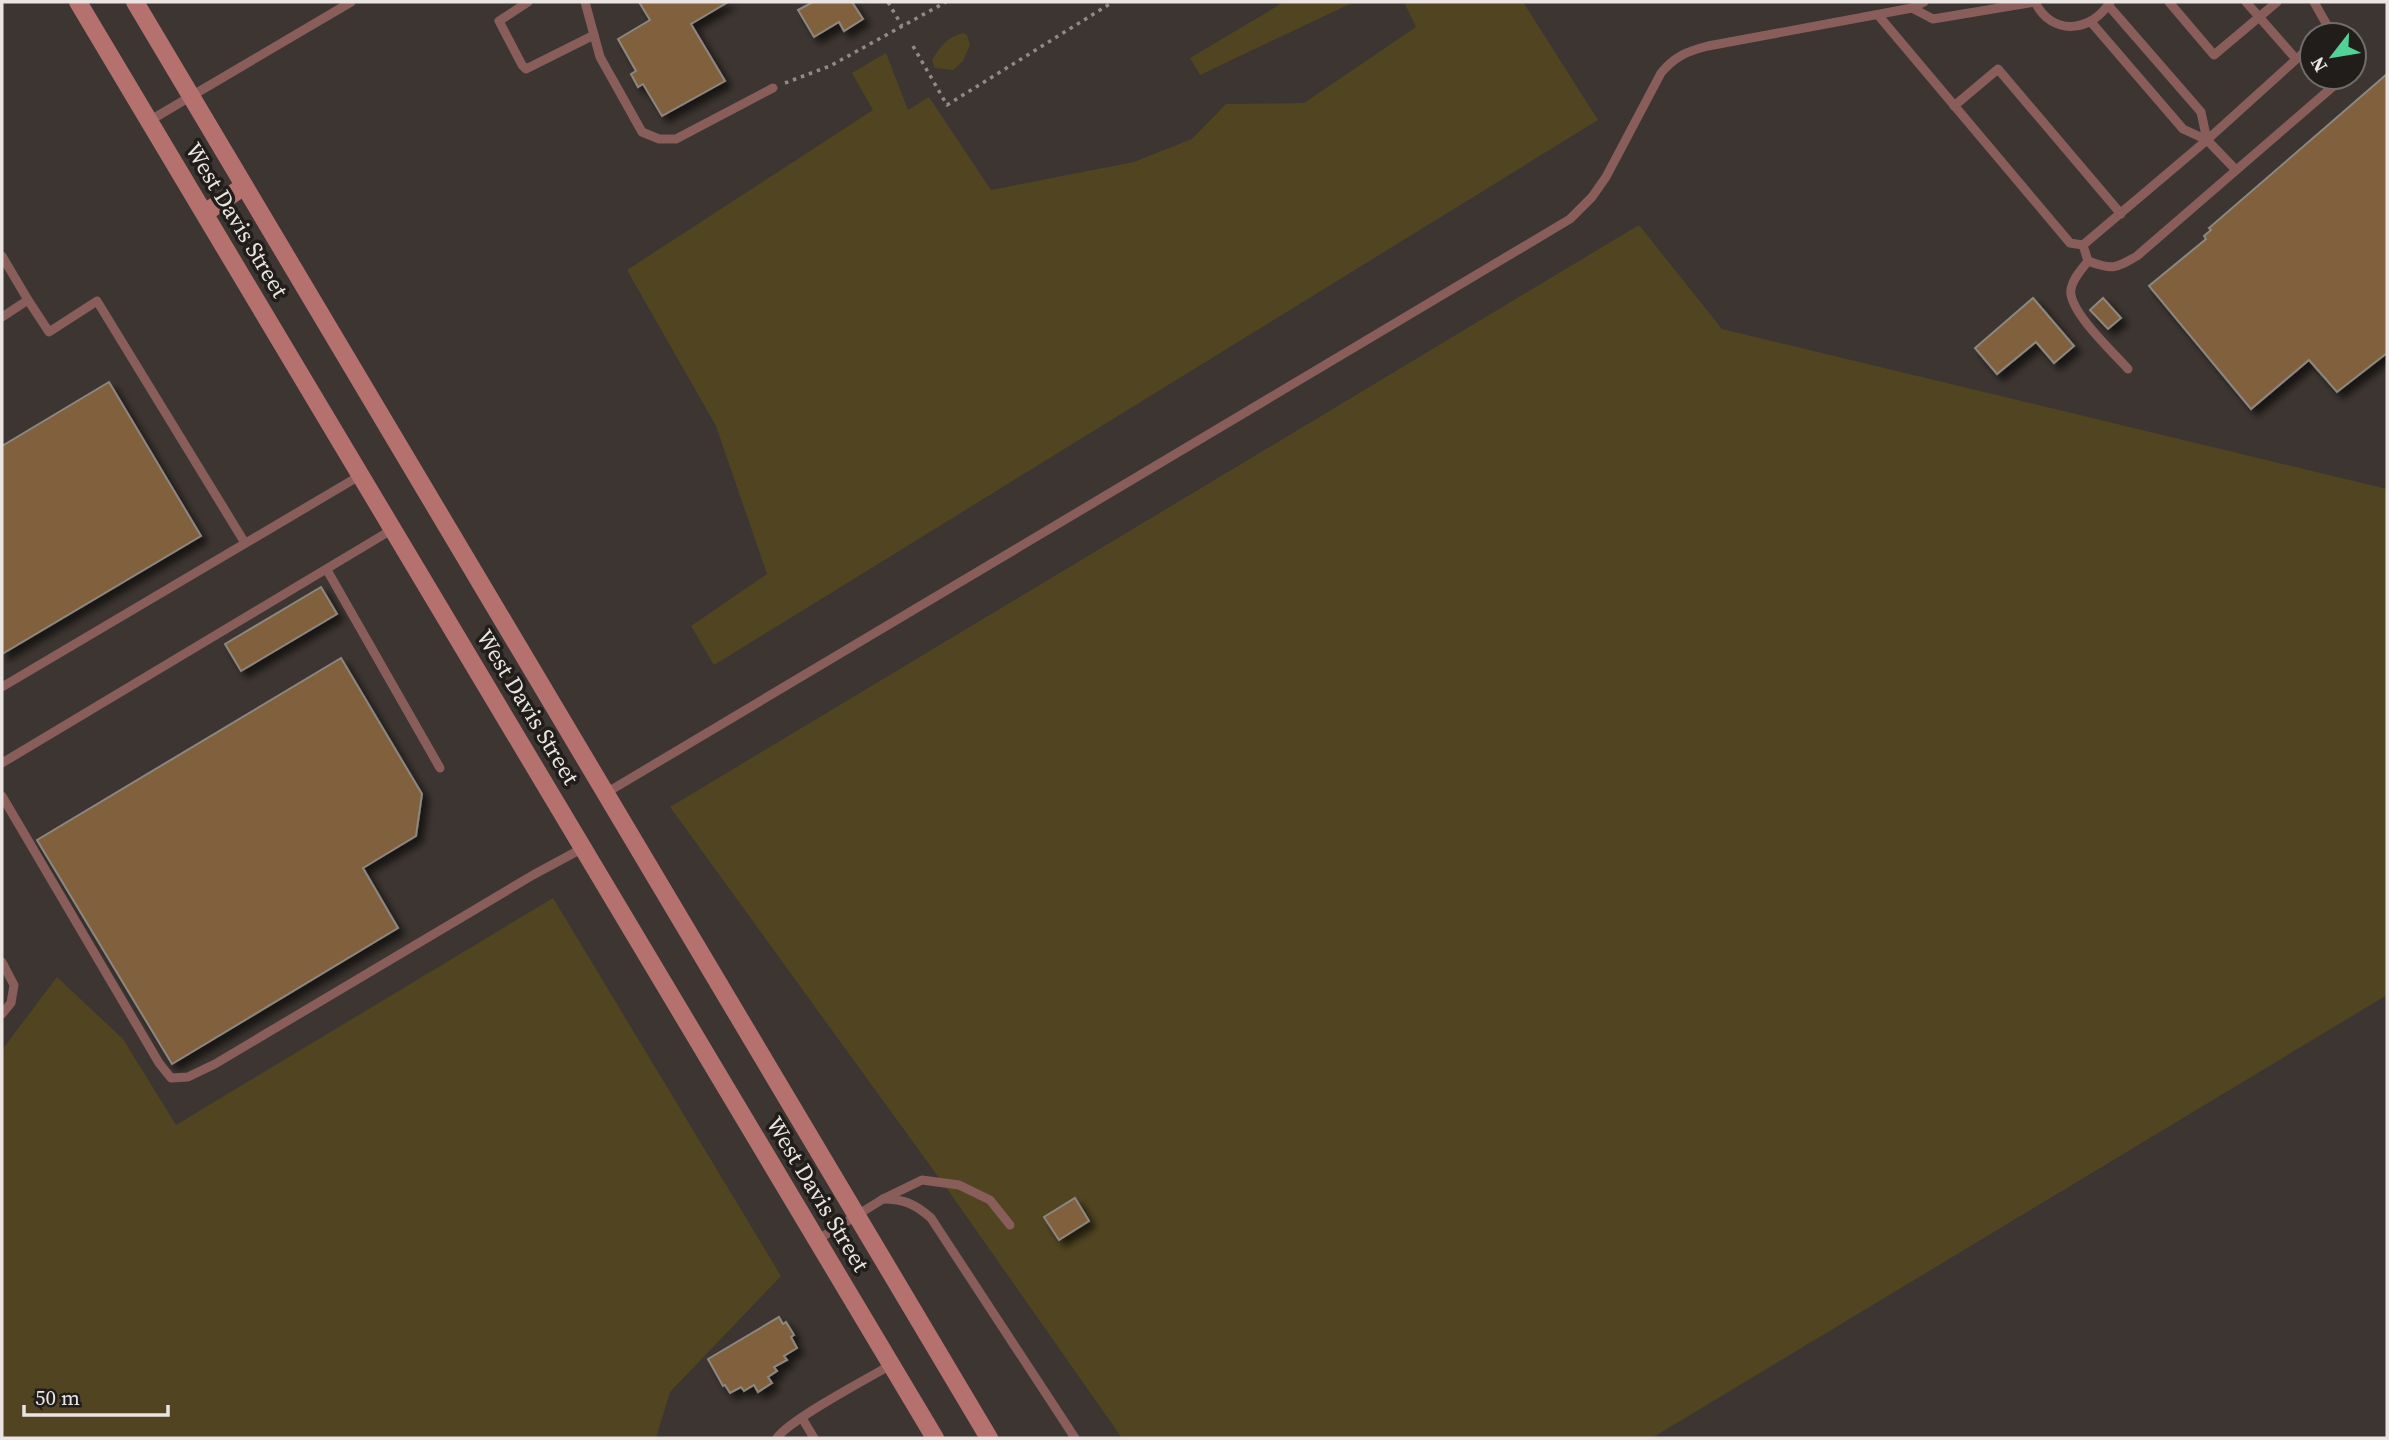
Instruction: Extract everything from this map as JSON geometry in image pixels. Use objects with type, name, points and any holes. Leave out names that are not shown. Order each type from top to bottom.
[{"type":"main road","name":"West Davis Street","points":[[78,2],[935,1438]]},
{"type":"main road","name":"West Davis Street","points":[[135,2],[989,1438]]},
{"type":"main road","points":[[205,213],[244,186]]},
{"type":"lane","points":[[149,121],[351,2]]},
{"type":"lane","points":[[528,2],[499,21],[526,69],[594,35]]},
{"type":"lane","points":[[585,2],[600,57],[642,132],[659,139],[676,139],[773,88]]},
{"type":"lane","points":[[606,793],[1570,219],[1592,197],[1606,177],[1661,73],[1671,60],[1683,53],[1708,46],[1878,15],[1912,8],[1924,2]]},
{"type":"lane","points":[[1912,8],[1933,19],[2035,2],[2046,17],[2060,25],[2076,27],[2091,22],[2104,13],[2109,3],[2201,112],[2207,140]]},
{"type":"lane","points":[[2169,2],[2214,55],[2277,2]]},
{"type":"lane","points":[[1878,15],[2070,243],[2083,245],[2207,140],[2296,59],[2246,2]]},
{"type":"lane","points":[[2314,2],[2325,21]]},
{"type":"lane","points":[[2091,22],[2183,129],[2207,140],[2236,170]]},
{"type":"lane","points":[[1955,106],[1998,69],[2122,214]]},
{"type":"lane","points":[[2088,261],[2106,268],[2116,268],[2137,256],[2328,91]]},
{"type":"lane","points":[[2083,245],[2088,261]]},
{"type":"lane","points":[[2,256],[49,332],[97,301],[245,543]]},
{"type":"lane","points":[[2088,261],[2077,276],[2071,291],[2076,309],[2128,369]]},
{"type":"lane","points":[[2,317],[28,300]]},
{"type":"lane","points":[[2,687],[360,475]]},
{"type":"lane","points":[[2,763],[393,529]]},
{"type":"lane","points":[[327,570],[440,768]]},
{"type":"lane","points":[[2,796],[159,1063],[171,1078],[188,1077],[215,1064],[583,848]]},
{"type":"lane","points":[[2,962],[14,985],[10,1003],[2,1014]]},
{"type":"lane","points":[[817,1240],[883,1199],[922,1180],[959,1185],[990,1200],[1010,1225]]},
{"type":"lane","points":[[883,1199],[899,1199],[915,1204],[931,1218],[1075,1438]]},
{"type":"lane","points":[[777,1438],[802,1418],[891,1365]]},
{"type":"lane","points":[[802,1418],[814,1438]]},
{"type":"path","points":[[888,2],[902,26]]},
{"type":"path","points":[[773,88],[830,66],[946,2]]},
{"type":"path","points":[[913,46],[947,105],[1113,2]]},
{"type":"shaded area","points":[[1284,2],[1354,2],[1200,75],[1190,58]]},
{"type":"shaded area","points":[[1404,2],[1523,2],[1598,120],[714,665],[691,626],[767,574],[716,426],[627,270],[873,110],[852,73],[886,53],[908,110],[929,97],[991,190],[1134,162],[1192,139],[1226,104],[1304,103],[1416,27]]},
{"type":"shaded area","points":[[963,33],[967,35],[970,45],[963,61],[953,70],[935,68],[932,60],[941,47],[948,40]]},
{"type":"shaded area","points":[[1639,225],[1722,329],[2387,489],[2387,995],[1652,1438],[1122,1438],[950,1193],[670,807]]},
{"type":"shaded area","points":[[553,898],[781,1276],[670,1392],[656,1438],[2,1438],[2,1050],[57,977],[123,1039],[176,1125]]},
{"type":"building","points":[[639,2],[728,2],[691,24],[725,81],[662,116],[643,84],[638,87],[631,74],[636,71],[618,39],[650,20]]},
{"type":"building","points":[[813,2],[852,2],[863,19],[844,31],[839,22],[814,37],[798,10]]},
{"type":"building","points":[[2387,74],[2387,353],[2337,392],[2309,360],[2251,409],[2149,286],[2206,239],[2204,236],[2211,230],[2209,228]]},
{"type":"building","points":[[2033,298],[2074,346],[2054,363],[2036,342],[1997,374],[1975,348]]},
{"type":"building","points":[[2103,298],[2121,318],[2108,329],[2090,310]]},
{"type":"building","points":[[109,382],[201,536],[2,654],[2,446]]},
{"type":"building","points":[[321,587],[337,614],[241,671],[225,644]]},
{"type":"building","points":[[341,658],[422,794],[416,836],[363,868],[398,928],[172,1064],[37,840]]},
{"type":"building","points":[[1075,1198],[1089,1221],[1059,1240],[1044,1217]]},
{"type":"building","points":[[779,1317],[783,1324],[786,1322],[794,1335],[791,1337],[797,1348],[784,1356],[787,1360],[774,1367],[777,1371],[768,1377],[772,1383],[758,1392],[754,1385],[744,1391],[741,1387],[730,1393],[708,1359]]}]
